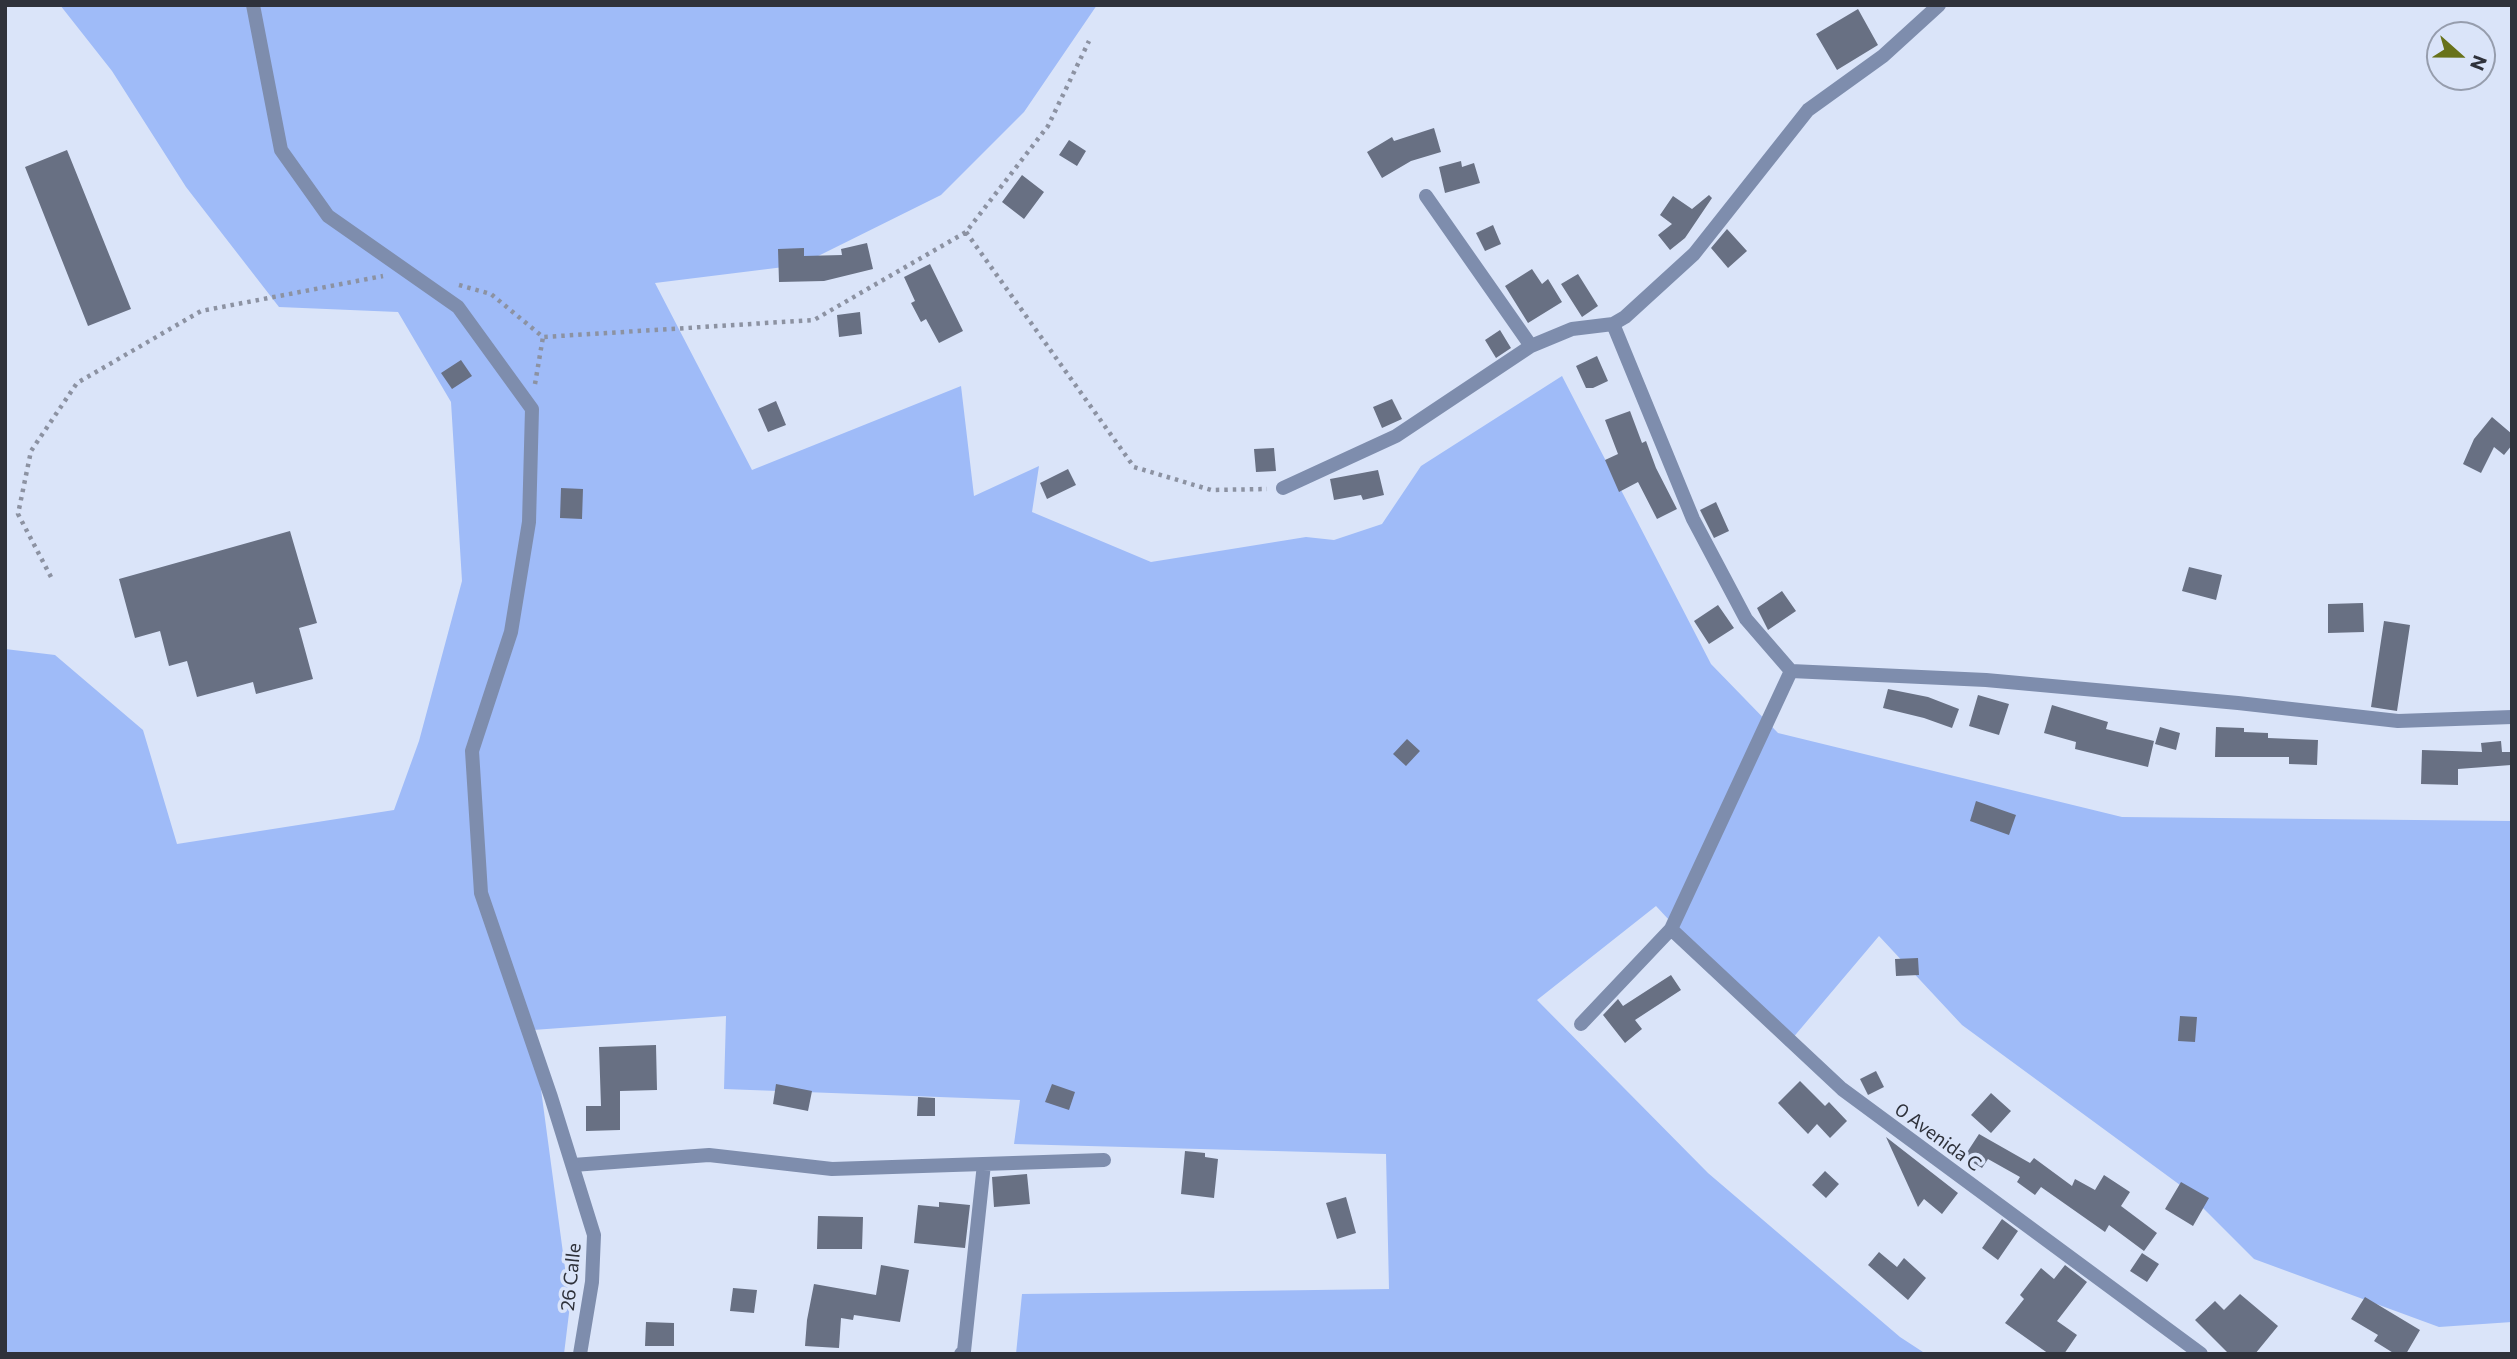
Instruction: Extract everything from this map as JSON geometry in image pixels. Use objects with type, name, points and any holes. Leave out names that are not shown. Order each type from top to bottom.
[{"type":"street","points":[[253,5],[281,150],[328,216],[458,307],[532,409]]},
{"type":"street","points":[[1283,488],[1396,436],[1531,346],[1572,329],[1612,324],[1625,317],[1694,254],[1808,110],[1882,56],[1939,5]]},
{"type":"street","points":[[1426,196],[1531,346]]},
{"type":"street","points":[[1612,324],[1693,519],[1746,619],[1791,671],[1986,680],[2398,721],[2512,717]]},
{"type":"street","name":"26 Calle","points":[[532,409],[529,522],[516,605],[511,632],[472,751],[481,893],[594,1235],[592,1282],[580,1354]]},
{"type":"street","points":[[1581,1024],[1671,929],[1791,671]]},
{"type":"street","name":"0 Avenida C","points":[[1671,929],[1842,1089],[2201,1354]]},
{"type":"street","points":[[573,1165],[709,1155],[832,1169],[1104,1160]]},
{"type":"street","points":[[961,1354],[964,1351],[984,1164]]},
{"type":"path","points":[[456,284],[491,294],[543,337],[814,320],[966,232],[1048,126],[1089,41]]},
{"type":"path","points":[[966,232],[1133,467],[1211,490],[1283,488]]},
{"type":"path","points":[[51,577],[18,514],[31,451],[77,383],[201,311],[410,271]]},
{"type":"path","points":[[532,409],[543,337]]},
{"type":"shaded area","points":[[60,5],[1097,5],[1024,112],[941,195],[800,265],[655,283],[752,470],[961,386],[974,496],[1039,466],[1032,512],[1151,562],[1306,537],[1334,540],[1382,524],[1421,466],[1562,376],[1711,664],[1778,733],[2122,817],[2512,821],[2512,1322],[2439,1327],[2254,1259],[2180,1185],[1962,1025],[1879,936],[1786,1046],[1656,906],[1537,1000],[1708,1173],[1900,1337],[1926,1354],[1016,1354],[1022,1294],[1389,1289],[1386,1154],[1014,1144],[1020,1100],[724,1089],[726,1016],[533,1030],[570,1305],[564,1354],[5,1354],[5,649],[55,655],[143,730],[177,844],[394,810],[419,741],[462,581],[451,402],[398,312],[279,307],[186,187],[112,71]]},
{"type":"building","points":[[1858,9],[1878,45],[1837,70],[1816,34]]},
{"type":"building","points":[[1434,128],[1441,152],[1411,161],[1382,178],[1367,152],[1392,137],[1394,141]]},
{"type":"building","points":[[1069,140],[1086,151],[1077,166],[1059,155]]},
{"type":"building","points":[[67,150],[131,309],[88,326],[25,167]]},
{"type":"building","points":[[1461,161],[1462,167],[1474,163],[1480,183],[1445,193],[1439,167]]},
{"type":"building","points":[[1022,175],[1044,192],[1024,219],[1002,202]]},
{"type":"building","points":[[1709,195],[1712,198],[1685,238],[1670,250],[1658,235],[1672,224],[1660,215],[1673,196],[1692,209]]},
{"type":"building","points":[[1493,225],[1501,244],[1485,251],[1476,233]]},
{"type":"building","points":[[1727,229],[1747,251],[1728,268],[1711,248]]},
{"type":"building","points":[[867,243],[873,269],[824,281],[779,282],[778,249],[804,248],[804,256],[842,255],[841,249]]},
{"type":"building","points":[[930,264],[963,331],[939,343],[926,319],[921,322],[911,303],[915,301],[904,277]]},
{"type":"building","points":[[1532,269],[1542,284],[1548,279],[1562,302],[1528,323],[1505,286]]},
{"type":"building","points":[[1578,274],[1598,306],[1582,317],[1561,284]]},
{"type":"building","points":[[860,312],[862,334],[839,337],[837,315]]},
{"type":"building","points":[[1500,330],[1511,348],[1496,358],[1485,340]]},
{"type":"building","points":[[1597,356],[1608,381],[1593,388],[1586,388],[1576,366]]},
{"type":"building","points":[[461,360],[472,376],[452,389],[441,373]]},
{"type":"building","points":[[1392,399],[1402,419],[1382,428],[1373,407]]},
{"type":"building","points":[[776,401],[786,425],[768,432],[758,409]]},
{"type":"building","points":[[1630,411],[1642,443],[1646,441],[1656,468],[1677,509],[1657,519],[1638,482],[1619,492],[1605,460],[1618,454],[1605,420]]},
{"type":"building","points":[[2492,417],[2512,434],[2512,445],[2504,455],[2494,447],[2481,473],[2463,464],[2474,439]]},
{"type":"building","points":[[1274,448],[1276,471],[1256,472],[1254,449]]},
{"type":"building","points":[[1068,469],[1076,485],[1047,499],[1040,483]]},
{"type":"building","points":[[1378,470],[1384,495],[1363,500],[1361,495],[1334,500],[1330,479]]},
{"type":"building","points":[[561,488],[583,489],[582,519],[560,518]]},
{"type":"building","points":[[1716,502],[1729,531],[1714,538],[1700,510]]},
{"type":"building","points":[[290,531],[317,623],[299,628],[313,679],[256,694],[253,682],[197,697],[187,661],[169,666],[160,631],[135,638],[119,579]]},
{"type":"building","points":[[2189,567],[2222,575],[2216,600],[2182,591]]},
{"type":"building","points":[[1782,591],[1796,611],[1768,630],[1757,608]]},
{"type":"building","points":[[2363,603],[2364,632],[2328,633],[2328,604]]},
{"type":"building","points":[[1718,605],[1734,628],[1709,644],[1694,621]]},
{"type":"building","points":[[2384,621],[2410,625],[2397,711],[2371,707]]},
{"type":"building","points":[[1888,689],[1928,697],[1959,709],[1952,728],[1883,708]]},
{"type":"building","points":[[1978,695],[2009,704],[1999,735],[1969,726]]},
{"type":"building","points":[[2052,705],[2108,722],[2106,729],[2154,741],[2148,767],[2075,749],[2076,742],[2044,733]]},
{"type":"building","points":[[2160,727],[2180,733],[2176,750],[2155,744]]},
{"type":"building","points":[[2216,727],[2244,728],[2244,732],[2268,733],[2268,738],[2318,740],[2317,765],[2289,764],[2289,757],[2215,757]]},
{"type":"building","points":[[1407,739],[1420,751],[1406,766],[1393,754]]},
{"type":"building","points":[[2501,741],[2502,752],[2511,752],[2511,765],[2458,769],[2458,785],[2421,784],[2422,750],[2482,752],[2481,743]]},
{"type":"building","points":[[1976,801],[2016,815],[2009,835],[1970,821]]},
{"type":"building","points":[[1918,958],[1919,975],[1896,976],[1895,959]]},
{"type":"building","points":[[1671,975],[1681,990],[1635,1020],[1642,1029],[1625,1043],[1603,1015],[1618,999],[1623,1006]]},
{"type":"building","points":[[2180,1016],[2197,1017],[2195,1042],[2178,1041]]},
{"type":"building","points":[[656,1045],[657,1090],[620,1091],[620,1130],[586,1131],[586,1106],[601,1106],[599,1047]]},
{"type":"building","points":[[1876,1071],[1884,1087],[1868,1095],[1860,1079]]},
{"type":"building","points":[[1800,1081],[1825,1106],[1829,1102],[1847,1121],[1830,1138],[1817,1124],[1808,1134],[1778,1103]]},
{"type":"building","points":[[776,1084],[812,1091],[808,1111],[773,1104]]},
{"type":"building","points":[[1052,1084],[1075,1092],[1069,1110],[1045,1102]]},
{"type":"building","points":[[1991,1093],[2011,1111],[1991,1133],[1971,1115]]},
{"type":"building","points":[[918,1097],[935,1098],[935,1116],[917,1116]]},
{"type":"building","points":[[1979,1134],[2030,1163],[2034,1158],[2072,1186],[2075,1179],[2095,1190],[2104,1175],[2130,1192],[2121,1206],[2157,1233],[2144,1251],[2109,1225],[2105,1232],[2041,1187],[2035,1195],[2017,1182],[2020,1177],[1988,1159],[1982,1168],[1964,1157]]},
{"type":"building","points":[[1886,1137],[1958,1193],[1942,1214],[1924,1199],[1918,1207]]},
{"type":"building","points":[[1185,1151],[1205,1153],[1205,1157],[1218,1159],[1214,1198],[1181,1194]]},
{"type":"building","points":[[1825,1171],[1839,1184],[1826,1198],[1812,1185]]},
{"type":"building","points":[[1027,1174],[1030,1204],[994,1207],[992,1177]]},
{"type":"building","points":[[2181,1182],[2209,1198],[2193,1226],[2165,1209]]},
{"type":"building","points":[[1346,1197],[1356,1233],[1337,1239],[1326,1203]]},
{"type":"building","points":[[939,1202],[970,1205],[965,1248],[914,1243],[918,1205],[939,1207]]},
{"type":"building","points":[[818,1216],[863,1217],[862,1249],[817,1249]]},
{"type":"building","points":[[2002,1219],[2018,1231],[1998,1260],[1982,1248]]},
{"type":"building","points":[[1879,1252],[1897,1267],[1904,1258],[1926,1278],[1908,1300],[1868,1265]]},
{"type":"building","points":[[2142,1253],[2159,1264],[2147,1282],[2130,1271]]},
{"type":"building","points":[[881,1265],[909,1270],[900,1322],[854,1315],[853,1320],[841,1318],[839,1348],[805,1346],[814,1284],[876,1295]]},
{"type":"building","points":[[2065,1265],[2087,1282],[2057,1321],[2077,1335],[2064,1354],[2049,1354],[2005,1323],[2024,1299],[2020,1295],[2041,1268],[2054,1279]]},
{"type":"building","points":[[733,1288],[757,1290],[754,1313],[730,1311]]},
{"type":"building","points":[[2240,1294],[2278,1326],[2255,1354],[2229,1354],[2195,1320],[2215,1301],[2224,1310]]},
{"type":"building","points":[[2365,1297],[2420,1330],[2406,1354],[2395,1354],[2374,1341],[2378,1335],[2351,1319]]},
{"type":"building","points":[[646,1322],[674,1323],[674,1346],[645,1346]]}]
